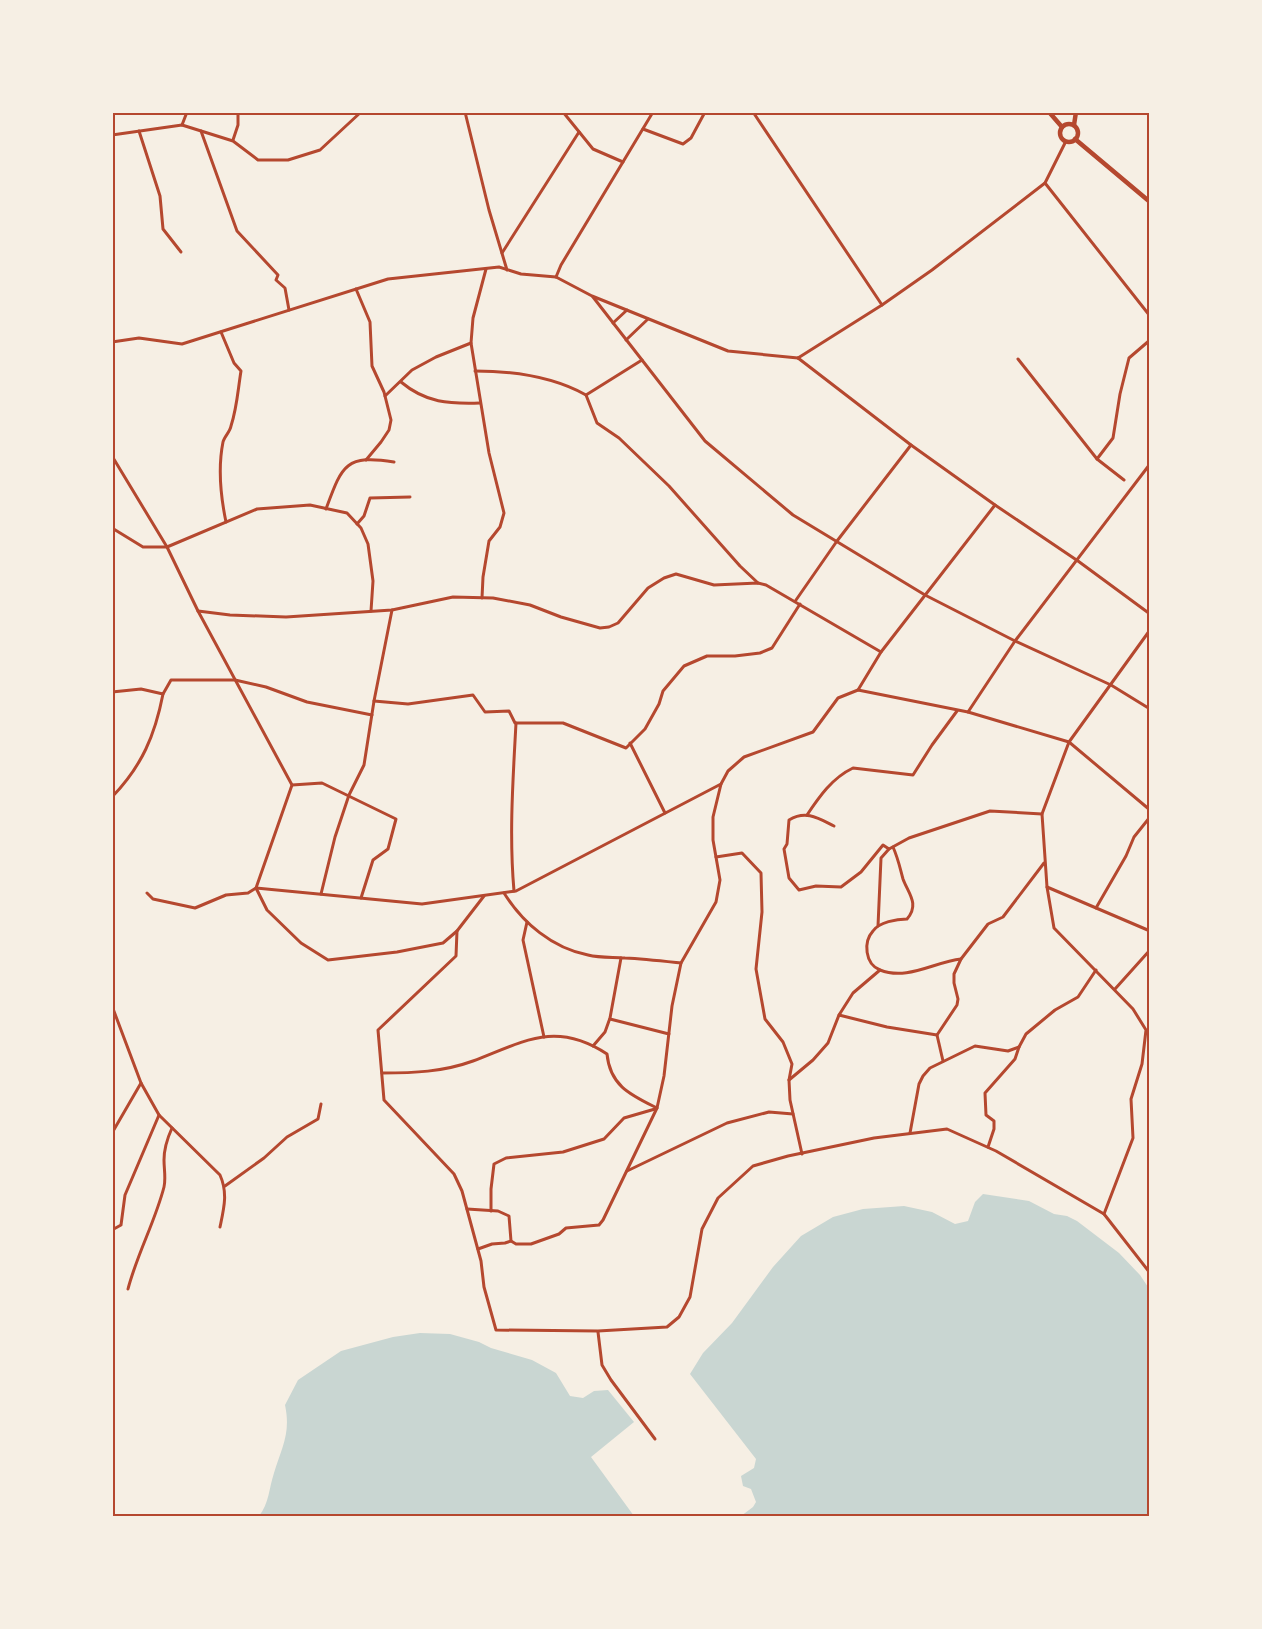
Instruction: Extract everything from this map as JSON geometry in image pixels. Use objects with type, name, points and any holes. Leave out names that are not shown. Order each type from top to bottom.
[{"type":"main road","points":[[1049,112],[1062,127]]},
{"type":"main road","points":[[1075,139],[1078,132],[1074,125],[1076,112]]},
{"type":"main road","points":[[1074,125],[1068,124],[1062,127],[1060,135],[1066,141],[1075,139]]},
{"type":"main road","points":[[1075,139],[1149,202]]},
{"type":"street","points":[[182,125],[187,112]]},
{"type":"street","points":[[233,141],[238,125],[238,112]]},
{"type":"street","points":[[112,135],[182,125],[233,141],[258,160],[288,160],[320,150],[361,112]]},
{"type":"street","points":[[465,112],[489,210],[507,270]]},
{"type":"street","points":[[563,112],[593,149],[623,162]]},
{"type":"street","points":[[556,277],[653,112]]},
{"type":"street","points":[[643,129],[683,144],[691,138],[705,112]]},
{"type":"street","points":[[753,112],[882,305]]},
{"type":"street","points":[[138,131],[160,196],[163,229],[181,252]]},
{"type":"street","points":[[201,131],[237,231],[278,275],[276,280],[285,288],[289,310]]},
{"type":"street","points":[[502,253],[579,132]]},
{"type":"street","points":[[798,358],[882,305],[932,270],[1045,183],[1066,141]]},
{"type":"street","points":[[1045,183],[1149,316]]},
{"type":"street","points":[[1140,195],[1149,195]]},
{"type":"street","points":[[112,342],[139,338],[182,344],[388,279],[499,267],[521,274],[556,277],[592,296],[728,351],[798,358],[911,445],[1078,561],[1149,614]]},
{"type":"street","points":[[482,598],[489,541],[500,526],[504,513],[493,473],[471,343],[473,318],[486,269]]},
{"type":"street","points":[[356,289],[370,322],[372,366],[385,396],[391,420],[389,430],[366,460]]},
{"type":"street","points":[[592,296],[705,441],[793,515],[925,595],[1111,685],[1149,709]]},
{"type":"street","points":[[613,323],[627,310]]},
{"type":"street","points":[[626,340],[648,319]]},
{"type":"street","points":[[222,332],[234,363],[241,371],[233,420],[223,440],[221,474],[226,522]]},
{"type":"street","points":[[1097,459],[1113,438],[1129,358],[1149,340]]},
{"type":"street","points":[[385,396],[420,364],[471,343]]},
{"type":"street","points":[[1018,359],[1097,459],[1124,480]]},
{"type":"street","points":[[586,395],[642,360]]},
{"type":"street","points":[[476,371],[536,376],[572,387],[586,395],[597,423],[619,438],[669,486],[758,583]]},
{"type":"street","points":[[400,381],[414,393],[429,399],[451,403],[480,403]]},
{"type":"street","points":[[796,601],[837,541],[911,445]]},
{"type":"street","points":[[112,456],[167,547],[198,610],[292,785],[256,888],[267,910],[301,943],[328,960],[397,952],[443,943],[458,931],[484,896]]},
{"type":"street","points":[[326,509],[337,477],[345,466],[353,461],[394,462]]},
{"type":"street","points":[[968,712],[1016,641],[1149,464]]},
{"type":"street","points":[[357,524],[364,516],[370,498],[410,497]]},
{"type":"street","points":[[858,690],[881,652],[995,505]]},
{"type":"street","points":[[112,528],[143,547],[167,547],[257,509],[310,506],[347,513],[357,524],[368,544],[373,581],[371,611]]},
{"type":"street","points":[[198,610],[230,615],[286,617],[393,610],[453,597],[482,598],[530,605],[600,628],[618,623],[648,588],[676,574],[714,585],[758,583],[766,585],[881,652]]},
{"type":"street","points":[[516,723],[563,723],[626,748],[645,729],[659,704],[663,691],[684,666],[707,656],[760,653],[772,648],[800,604]]},
{"type":"street","points":[[321,894],[348,795],[364,765],[374,701],[393,610]]},
{"type":"street","points":[[1104,1214],[1133,1138],[1131,1100],[1145,1047],[1146,1030],[1141,1019],[1114,989],[1054,928],[1047,887],[1042,814],[1069,741],[1149,630]]},
{"type":"street","points":[[112,797],[125,783],[150,743],[157,724],[163,694],[171,680],[235,680],[266,687],[306,702],[372,715]]},
{"type":"street","points":[[112,692],[141,689],[163,694]]},
{"type":"street","points":[[477,1249],[511,1241],[516,1244],[531,1244],[559,1234],[566,1228],[599,1225],[657,1108],[664,1076],[672,1006],[681,963],[716,902],[720,880],[713,840],[713,817],[721,784],[729,771],[744,757],[813,732],[838,698],[858,690],[968,712],[1069,741],[1149,810]]},
{"type":"street","points":[[374,701],[408,704],[473,695],[485,712],[509,711],[516,723],[511,848],[514,891]]},
{"type":"street","points":[[807,815],[824,790],[844,772],[853,768],[913,775],[957,711]]},
{"type":"street","points":[[630,743],[665,813]]},
{"type":"street","points":[[292,785],[322,783],[396,819],[388,849],[373,860],[361,898]]},
{"type":"street","points":[[147,893],[153,899],[195,908],[226,895],[248,893],[256,888],[422,904],[504,893],[514,891],[721,784]]},
{"type":"street","points":[[878,926],[882,858],[891,848],[909,838],[990,811],[1042,814]]},
{"type":"street","points":[[834,826],[813,815],[797,815],[789,820],[787,844],[784,849],[789,878],[799,890],[816,886],[841,887],[861,872],[883,845],[891,848],[911,893],[913,901],[911,914],[907,919],[898,919],[878,926],[871,932],[867,950],[872,966],[880,970],[902,974],[948,960],[961,959]]},
{"type":"street","points":[[1096,908],[1126,856],[1134,837],[1149,817]]},
{"type":"street","points":[[716,857],[742,853],[761,873],[762,912],[756,969],[765,1019],[783,1042],[792,1064],[789,1080],[793,1114],[802,1154]]},
{"type":"street","points":[[943,1061],[937,1035],[957,1005],[954,974],[961,959],[988,924],[1003,917],[1045,861]]},
{"type":"street","points":[[1047,887],[1149,931]]},
{"type":"street","points":[[504,893],[514,909],[527,921],[543,935],[567,949],[589,956],[681,963]]},
{"type":"street","points":[[527,921],[523,940],[544,1037]]},
{"type":"street","points":[[458,931],[456,956],[378,1030],[384,1100],[454,1174],[467,1209],[496,1330],[598,1331],[667,1327],[679,1317],[690,1297],[702,1229],[718,1198],[753,1166],[788,1156],[874,1138],[947,1129],[988,1147],[1104,1214],[1149,1273]]},
{"type":"street","points":[[1114,989],[1149,950]]},
{"type":"street","points":[[593,1046],[605,1032],[610,1018],[621,958]]},
{"type":"street","points":[[789,1080],[813,1060],[828,1043],[839,1015],[853,993],[880,970]]},
{"type":"street","points":[[988,1147],[994,1129],[993,1121],[986,1115],[984,1093],[1015,1059],[1026,1034],[1055,1010],[1078,997],[1096,970]]},
{"type":"street","points":[[112,1006],[141,1083],[159,1115],[220,1175],[225,1186],[226,1198],[220,1227]]},
{"type":"street","points":[[839,1015],[887,1027],[937,1035]]},
{"type":"street","points":[[610,1018],[669,1034]]},
{"type":"street","points":[[382,1073],[424,1073],[472,1062],[505,1047],[544,1037],[561,1036],[576,1039],[607,1054],[608,1066],[619,1086],[657,1108]]},
{"type":"street","points":[[910,1133],[915,1100],[922,1076],[930,1068],[975,1046],[1008,1051],[1019,1047]]},
{"type":"street","points":[[112,1134],[141,1083]]},
{"type":"street","points":[[225,1186],[264,1158],[287,1137],[318,1119],[321,1104]]},
{"type":"street","points":[[491,1211],[494,1164],[506,1158],[563,1152],[604,1139],[624,1118],[657,1108]]},
{"type":"street","points":[[626,1171],[727,1123],[770,1112],[793,1114]]},
{"type":"street","points":[[112,1230],[121,1225],[125,1196],[159,1115]]},
{"type":"street","points":[[128,1289],[165,1183],[166,1140],[172,1128]]},
{"type":"street","points":[[467,1209],[491,1211],[509,1216],[511,1241]]},
{"type":"street","points":[[598,1331],[602,1365],[655,1438]]},
{"type":"shaded area","points":[[983,1194],[1029,1201],[1054,1214],[1067,1216],[1077,1221],[1119,1253],[1140,1275],[1150,1290],[1149,1516],[741,1516],[756,1502],[751,1489],[743,1486],[741,1476],[754,1468],[756,1459],[690,1374],[703,1353],[732,1323],[773,1267],[801,1236],[833,1217],[863,1209],[904,1206],[932,1212],[955,1224],[968,1221],[975,1202]]},
{"type":"shaded area","points":[[420,1333],[450,1334],[532,1360],[556,1373],[570,1396],[583,1398],[594,1391],[608,1390],[634,1422],[591,1457],[634,1516],[259,1516],[267,1501],[285,1440],[287,1415],[285,1405],[298,1380],[341,1351],[393,1337]]}]
